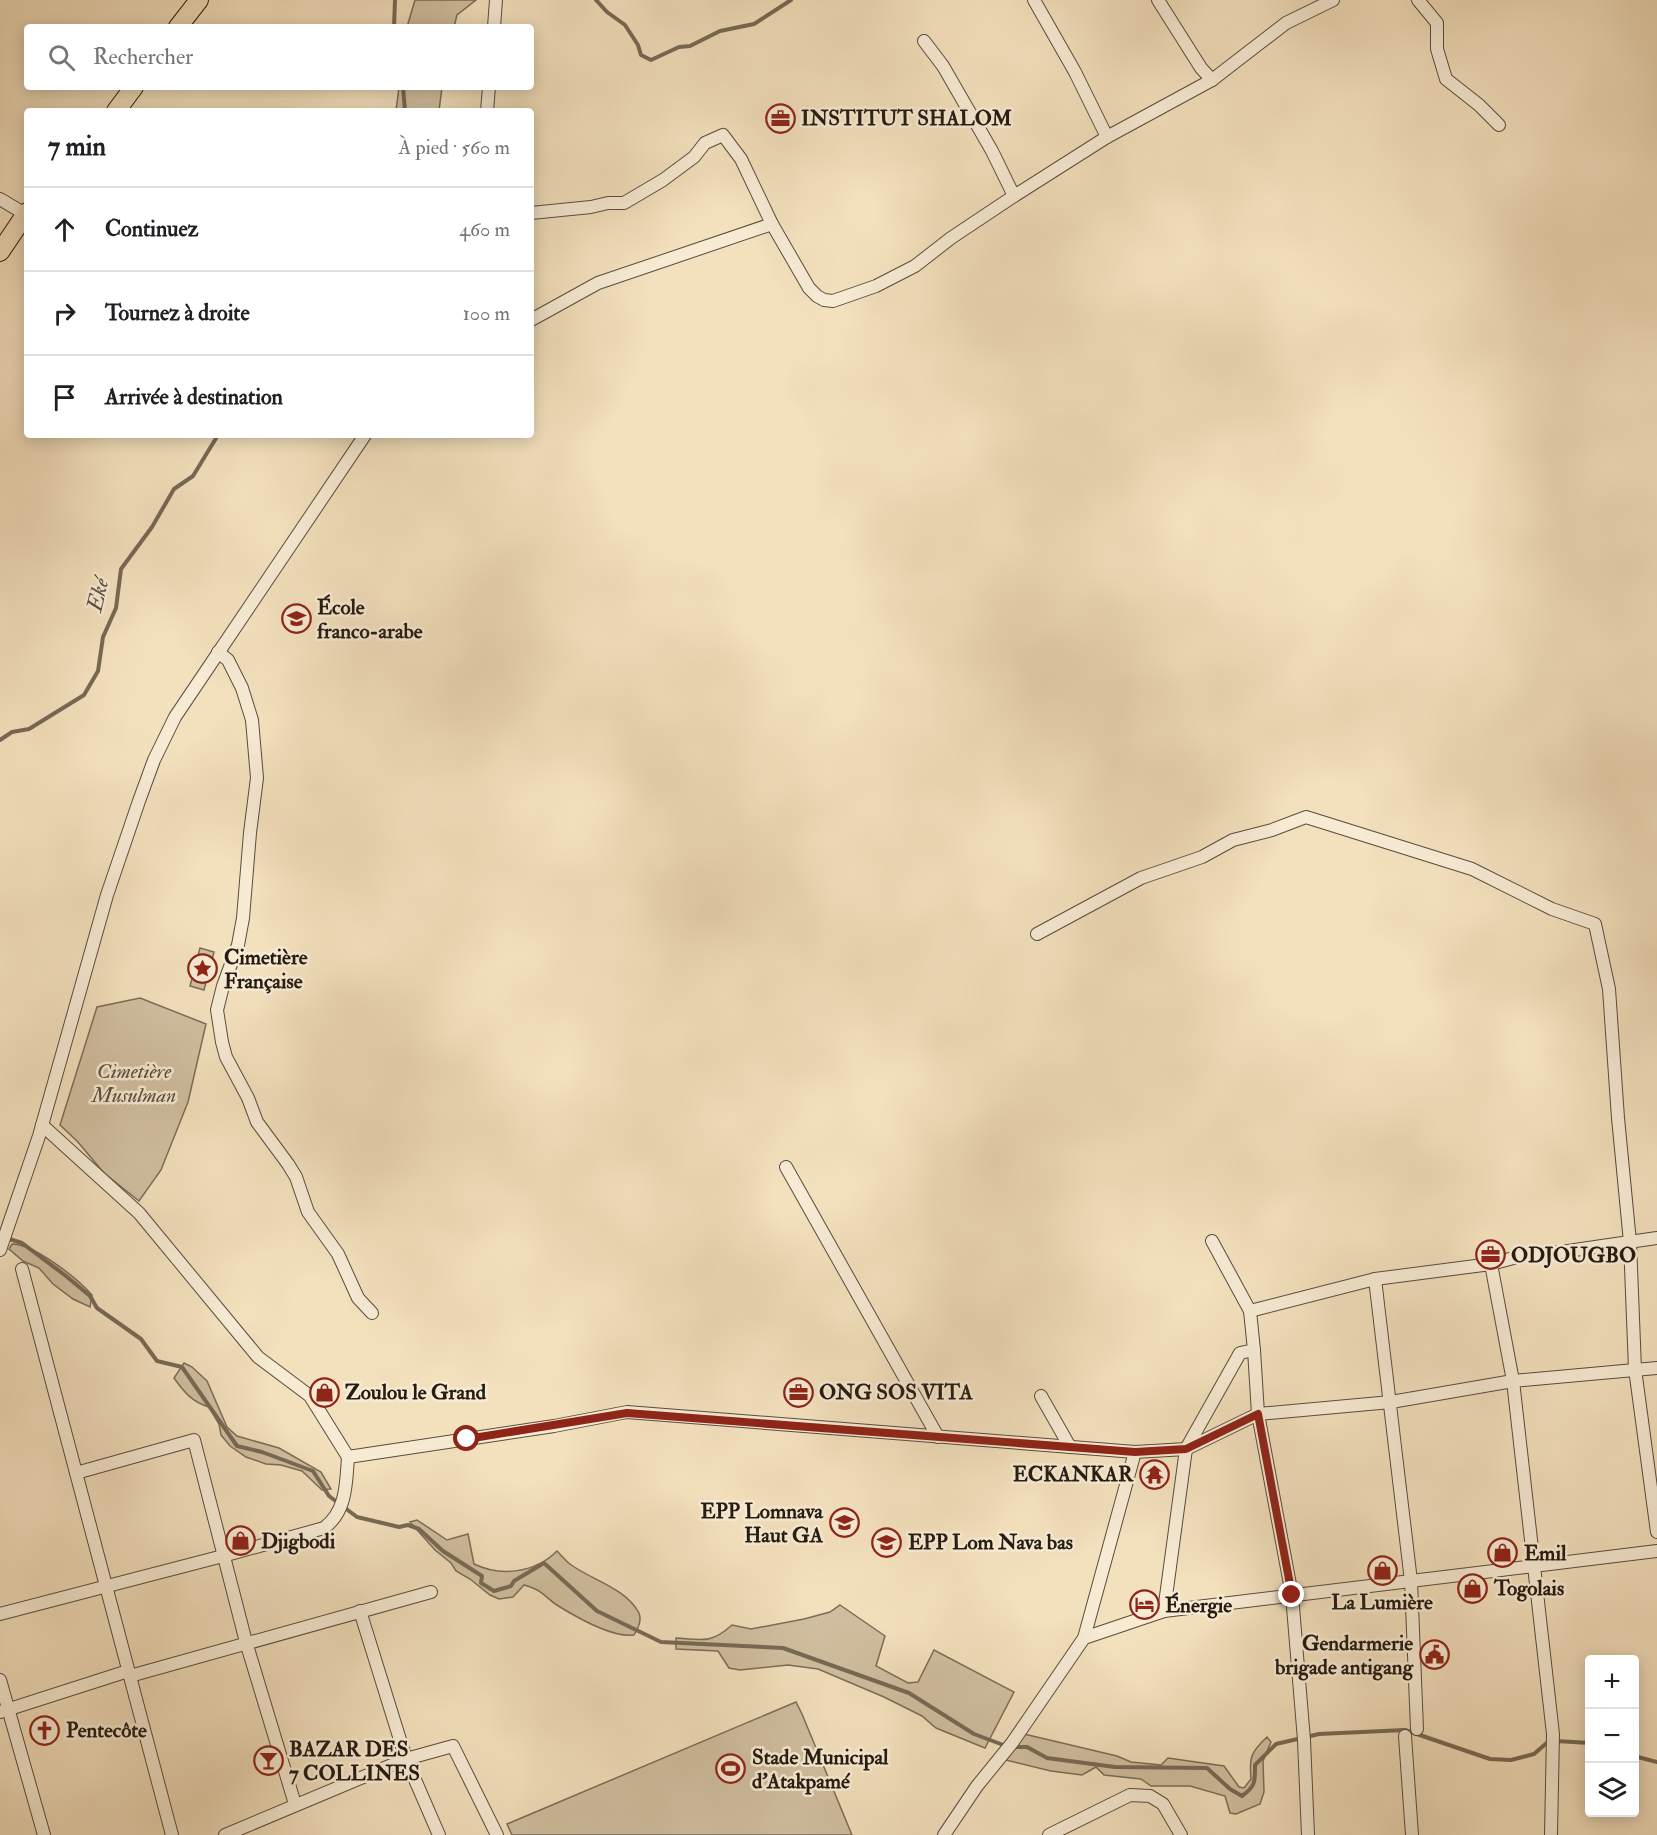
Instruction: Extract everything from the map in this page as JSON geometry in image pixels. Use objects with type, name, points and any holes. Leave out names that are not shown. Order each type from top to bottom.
[{"type":"main road","points":[[180,24],[199,0]]},
{"type":"main road","points":[[118,108],[132,90]]},
{"type":"main road","points":[[0,252],[24,216]]},
{"type":"street","points":[[494,24],[496,0]]},
{"type":"street","points":[[1034,0],[1075,72],[1107,137]]},
{"type":"street","points":[[1158,0],[1201,68],[1212,81]]},
{"type":"street","points":[[534,213],[624,203],[663,180],[694,157],[705,143],[723,135],[741,159],[772,224],[809,288],[824,300],[833,301],[876,286],[915,266],[951,238],[1014,196],[1107,137],[1212,81],[1286,23],[1333,0]]},
{"type":"street","points":[[1418,0],[1437,23],[1437,49],[1446,79],[1479,105],[1499,125]]},
{"type":"street","points":[[924,41],[944,66],[992,151],[1014,196]]},
{"type":"street","points":[[487,108],[489,90]]},
{"type":"street","points":[[0,199],[24,212]]},
{"type":"street","points":[[534,318],[598,283],[772,224]]},
{"type":"street","points":[[1,1248],[42,1125],[107,895],[154,760],[175,717],[362,438]]},
{"type":"street","points":[[218,652],[228,660],[242,688],[252,720],[257,778],[243,918],[238,945],[217,1010],[222,1042],[226,1057],[248,1098],[257,1122],[296,1177],[308,1212],[338,1254],[358,1298],[372,1313]]},
{"type":"street","points":[[1037,934],[1141,878],[1202,857],[1233,840],[1272,830],[1306,817],[1472,869],[1552,909],[1595,924],[1609,990],[1630,1242],[1635,1369],[1657,1532]]},
{"type":"street","points":[[0,1614],[106,1585],[223,1557],[324,1528],[333,1521],[342,1502],[348,1457],[310,1396],[258,1357],[139,1213],[42,1125]]},
{"type":"street","points":[[786,1167],[938,1437]]},
{"type":"street","points":[[1250,1311],[1375,1280],[1491,1264],[1521,1256],[1657,1238]]},
{"type":"street","points":[[1212,1241],[1250,1311],[1258,1414],[1292,1595],[1304,1737],[1308,1835]]},
{"type":"street","points":[[1491,1264],[1513,1381],[1553,1734],[1551,1835]]},
{"type":"street","points":[[22,1269],[172,1835]]},
{"type":"street","points":[[1375,1280],[1411,1581],[1412,1835]]},
{"type":"street","points":[[1164,1611],[1186,1449],[1240,1353],[1254,1350]]},
{"type":"street","points":[[348,1457],[627,1413],[1135,1452],[1186,1449],[1258,1414],[1390,1402],[1513,1381],[1657,1368]]},
{"type":"street","points":[[1041,1396],[1070,1447]]},
{"type":"street","points":[[76,1473],[194,1440],[246,1642],[295,1804]]},
{"type":"street","points":[[944,1835],[977,1786],[1012,1743],[1084,1638],[1135,1452]]},
{"type":"street","points":[[1084,1638],[1164,1611],[1657,1551]]},
{"type":"street","points":[[4,1710],[431,1592]]},
{"type":"street","points":[[360,1611],[406,1759],[439,1835]]},
{"type":"street","points":[[0,1680],[4,1710],[44,1835]]},
{"type":"street","points":[[225,1835],[406,1759],[453,1746],[498,1835]]},
{"type":"street","points":[[1049,1835],[1130,1795],[1150,1796],[1163,1804],[1181,1835]]},
{"type":"green space","points":[[415,0],[476,0],[457,15],[455,24],[408,24]]},
{"type":"green space","points":[[399,90],[442,90],[439,108],[396,108]]},
{"type":"green space","points":[[200,948],[214,952],[204,990],[190,986]]},
{"type":"green space","name":"Cimetière Musulman","points":[[140,998],[206,1024],[188,1102],[161,1170],[139,1201],[104,1173],[60,1125],[97,1007]]},
{"type":"green space","points":[[12,1244],[32,1250],[66,1271],[92,1295],[90,1307],[73,1299],[53,1284],[39,1268],[23,1261],[9,1249]]},
{"type":"green space","points":[[184,1363],[207,1381],[227,1427],[237,1436],[279,1448],[321,1472],[331,1489],[322,1490],[302,1471],[281,1465],[266,1464],[246,1457],[230,1446],[221,1435],[219,1424],[209,1407],[189,1396],[174,1378]]},
{"type":"green space","points":[[417,1520],[447,1540],[468,1534],[474,1564],[495,1571],[517,1571],[528,1568],[539,1564],[557,1551],[578,1570],[626,1597],[640,1616],[637,1630],[634,1635],[626,1635],[606,1630],[576,1616],[555,1604],[541,1592],[524,1585],[513,1597],[499,1599],[490,1595],[456,1571],[451,1563],[435,1550],[410,1522]]},
{"type":"green space","points":[[840,1605],[885,1636],[876,1666],[908,1683],[918,1682],[934,1650],[1014,1692],[985,1748],[936,1728],[922,1716],[884,1697],[818,1669],[788,1665],[740,1670],[729,1668],[718,1651],[676,1649],[676,1638],[712,1638],[732,1625],[751,1629],[830,1612]]},
{"type":"green space","name":"Stade Municipal d'Atakpamé","points":[[796,1702],[852,1835],[512,1835],[507,1824]]},
{"type":"green space","points":[[1024,1734],[1117,1756],[1131,1762],[1161,1765],[1168,1758],[1224,1766],[1239,1787],[1244,1788],[1251,1779],[1250,1765],[1254,1751],[1267,1737],[1271,1742],[1263,1761],[1264,1792],[1260,1804],[1236,1814],[1230,1813],[1225,1796],[1190,1786],[1151,1786],[1141,1779],[1104,1775],[1096,1767],[1082,1775],[1051,1771],[1006,1760]]},
{"type":"waterway","name":"Eké","points":[[394,24],[395,0]]},
{"type":"waterway","name":"Eké","points":[[596,0],[607,12],[625,25],[638,45],[641,55],[651,60],[679,47],[690,46],[720,31],[754,24],[791,0]]},
{"type":"waterway","name":"Eké","points":[[403,90],[405,108]]},
{"type":"waterway","name":"Eké","points":[[0,740],[12,732],[29,729],[84,695],[98,671],[103,637],[116,608],[121,569],[152,527],[174,489],[193,476],[216,438]]},
{"type":"waterway","points":[[6,1238],[22,1243],[66,1276],[90,1296],[97,1308],[141,1339],[157,1361],[182,1367],[237,1446],[262,1452],[313,1471],[329,1496],[357,1517],[399,1527],[408,1525],[419,1529],[443,1551],[482,1576],[481,1583],[494,1591],[511,1586],[514,1581],[544,1563],[597,1611],[661,1642],[783,1648],[909,1693],[974,1734],[1006,1746]]},
{"type":"waterway","points":[[1013,1747],[1027,1747],[1047,1758],[1115,1767],[1207,1768],[1230,1789],[1242,1796],[1254,1783],[1255,1765],[1276,1744],[1319,1734],[1405,1730],[1490,1759],[1511,1760],[1534,1754],[1549,1741]]},
{"type":"waterway","points":[[1556,1741],[1585,1743]]},
{"type":"waterway","points":[[1639,1757],[1657,1762]]},
{"type":"place","name":"INSTITUT SHALOM","points":[[780,118]]},
{"type":"place","name":"École franco-arabe","points":[[296,619]]},
{"type":"place","name":"Cimetière Française","points":[[203,969]]},
{"type":"place","name":"ODJOUGBO","points":[[1490,1255]]},
{"type":"place","name":"Zoulou le Grand","points":[[324,1392]]},
{"type":"place","name":"ONG SOS VITA","points":[[798,1392]]},
{"type":"place","name":"ECKANKAR","points":[[1154,1474]]},
{"type":"place","name":"EPP Lomnava Haut GA","points":[[844,1523]]},
{"type":"place","name":"Djigbodi","points":[[240,1541]]},
{"type":"place","name":"EPP Lom Nava bas","points":[[887,1542]]},
{"type":"place","name":"Emil","points":[[1503,1553]]},
{"type":"place","name":"La Lumière","points":[[1382,1571]]},
{"type":"place","name":"Togolais","points":[[1473,1588]]},
{"type":"place","name":"Énergie","points":[[1144,1605]]},
{"type":"place","name":"Gendarmerie brigade antigang","points":[[1434,1655]]},
{"type":"place","name":"Pentecôte","points":[[45,1730]]},
{"type":"place","name":"BAZAR DES 7 COLLINES","points":[[268,1761]]},
{"type":"place","name":"Stade Municipal d'Atakpamé","points":[[731,1769]]},
{"type":"route","points":[[467,1439],[627,1413],[1135,1452],[1186,1449],[1258,1414],[1292,1595]]}]
